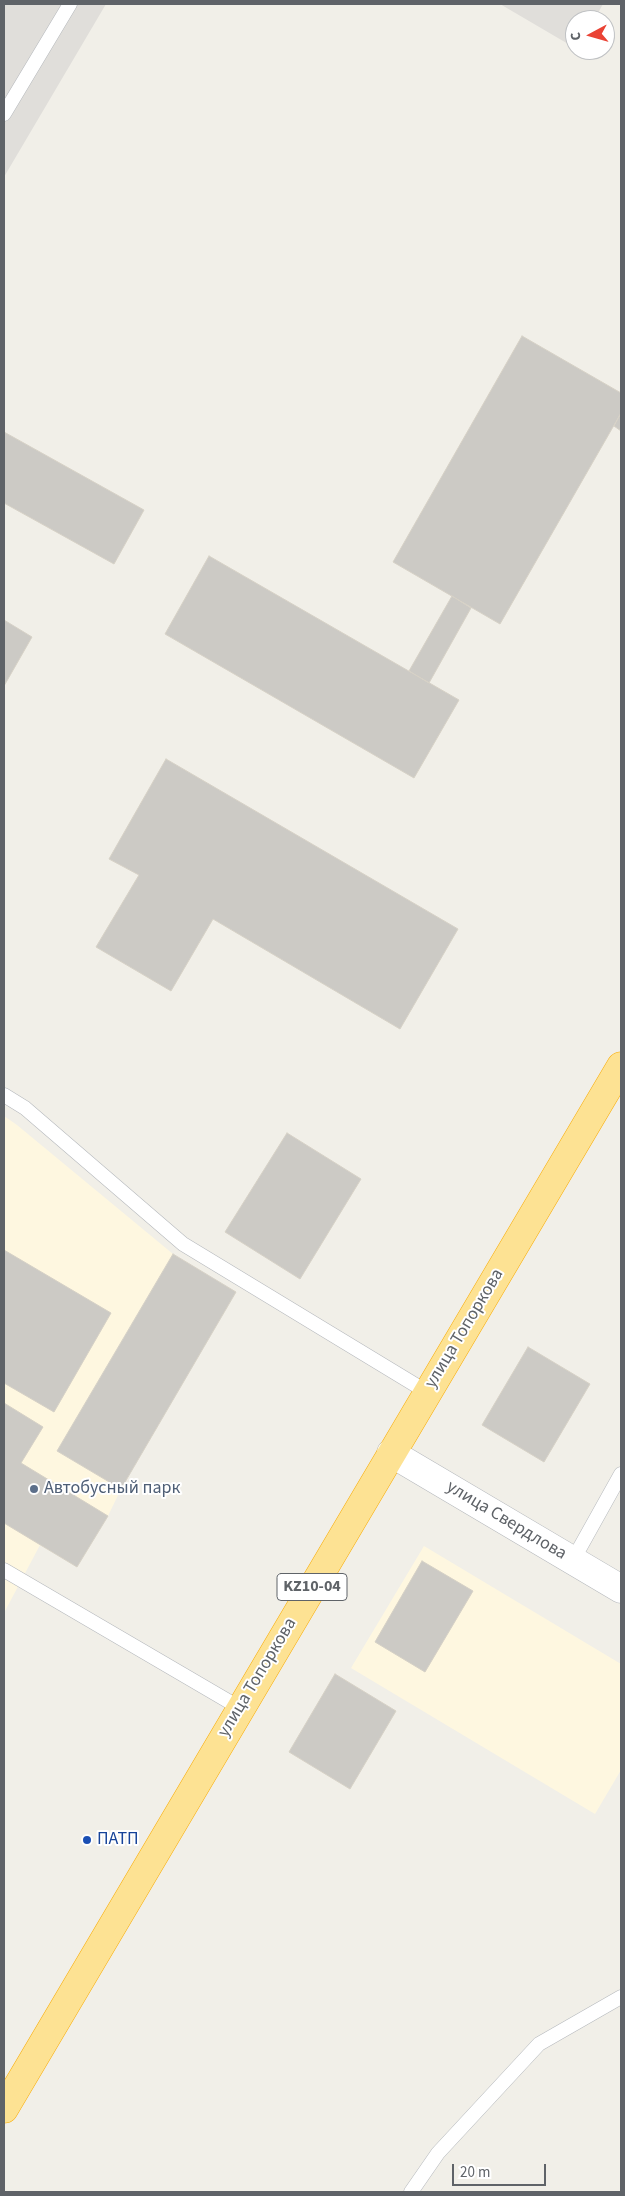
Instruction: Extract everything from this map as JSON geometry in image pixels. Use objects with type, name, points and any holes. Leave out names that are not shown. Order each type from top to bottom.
[{"type":"highway","name":"улица Топоркова","points":[[4,2109],[621,1066]]},
{"type":"street","name":"улица Свердлова","points":[[391,1453],[621,1589]]},
{"type":"lane","points":[[4,114],[70,4]]},
{"type":"lane","points":[[4,1095],[25,1108],[183,1244],[427,1392]]},
{"type":"lane","points":[[573,1560],[621,1474]]},
{"type":"lane","points":[[4,1570],[240,1708]]},
{"type":"lane","points":[[411,2192],[438,2153],[539,2044],[621,1997]]},
{"type":"shaded area","points":[[4,4],[106,4],[4,177]]},
{"type":"shaded area","points":[[500,4],[603,4],[600,10],[565,10],[565,42]]},
{"type":"shaded area","name":"Автобусный парк","points":[[4,1116],[173,1254],[57,1451],[121,1489],[108,1516],[77,1567],[40,1545],[4,1613]]},
{"type":"shaded area","points":[[424,1546],[621,1664],[621,1770],[595,1814],[351,1668]]},
{"type":"building","points":[[522,336],[621,393],[621,413],[500,624],[393,562]]},
{"type":"building","points":[[621,413],[621,431],[614,426]]},
{"type":"building","points":[[4,432],[144,510],[114,564],[4,503]]},
{"type":"building","points":[[209,556],[459,700],[414,778],[165,634]]},
{"type":"building","points":[[452,596],[471,608],[429,683],[409,671]]},
{"type":"building","points":[[4,620],[32,637],[4,686]]},
{"type":"building","points":[[166,759],[458,929],[400,1029],[213,919],[171,991],[96,947],[139,875],[109,859]]},
{"type":"building","points":[[287,1133],[361,1179],[300,1279],[225,1232]]},
{"type":"building","points":[[4,1250],[111,1313],[54,1412],[4,1383]]},
{"type":"building","points":[[173,1254],[236,1292],[121,1489],[57,1451]]},
{"type":"building","points":[[528,1347],[590,1384],[544,1462],[482,1425]]},
{"type":"building","name":"Автобусный парк","points":[[4,1403],[43,1427],[21,1463],[108,1516],[77,1567],[4,1523]]},
{"type":"building","points":[[422,1561],[473,1591],[425,1672],[375,1642]]},
{"type":"building","points":[[335,1674],[396,1711],[350,1789],[289,1752]]},
{"type":"place","name":"Автобусный парк","points":[[34,1489]]},
{"type":"place","name":"ПАТП","points":[[87,1840]]}]
